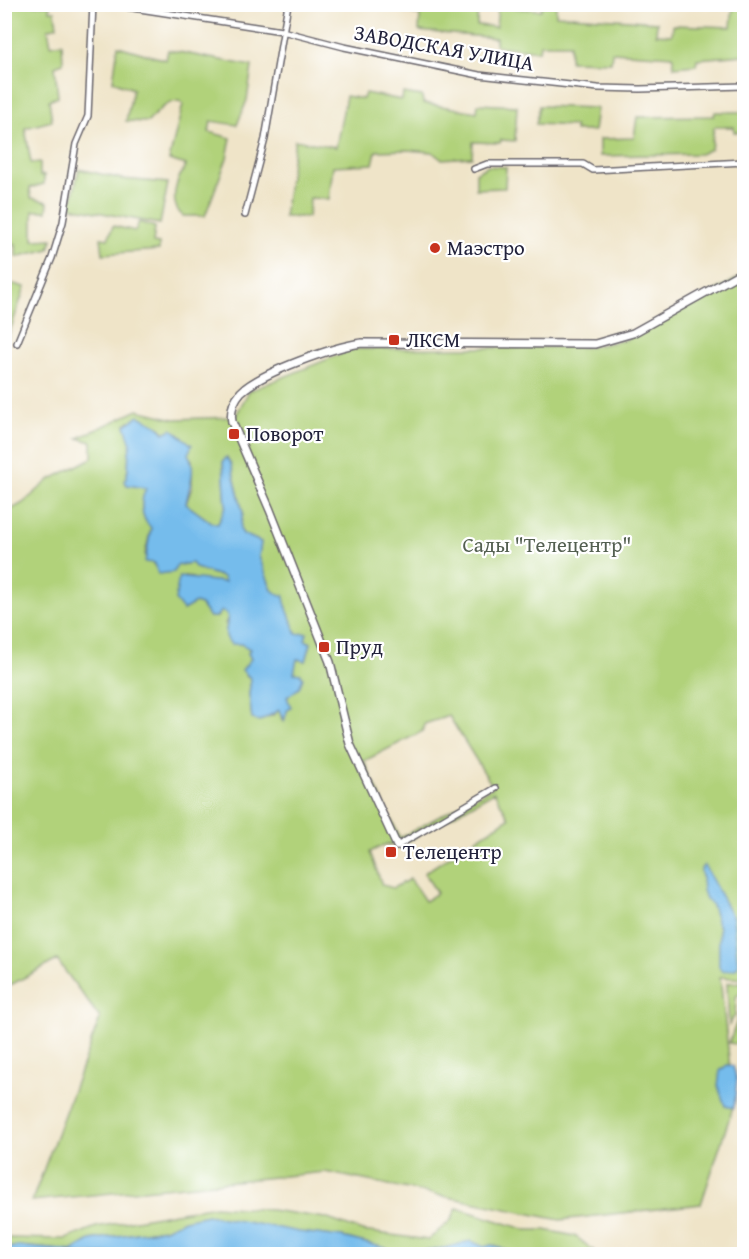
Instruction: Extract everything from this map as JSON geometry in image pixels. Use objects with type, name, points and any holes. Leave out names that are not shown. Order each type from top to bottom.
[{"type":"street","points":[[17,343],[52,258],[64,215],[76,144],[88,116],[93,4]]},
{"type":"street","name":"ЗАВОДСКАЯ УЛИЦА","points":[[106,4],[282,31],[344,47],[479,75],[619,88],[744,86]]},
{"type":"street","points":[[245,215],[265,139],[288,4]]},
{"type":"street","points":[[738,4],[744,5]]},
{"type":"street","points":[[474,169],[487,164],[583,164],[595,170],[744,162]]},
{"type":"street","points":[[496,788],[397,846],[350,744],[330,662],[270,510],[237,435],[231,413],[236,399],[246,388],[274,373],[344,346],[362,343],[606,342],[633,333],[744,271]]},
{"type":"green space","points":[[4,5],[50,5],[50,11],[55,11],[57,26],[48,29],[51,45],[62,43],[63,63],[55,66],[58,97],[49,100],[52,121],[25,128],[31,163],[40,162],[40,176],[44,175],[44,184],[30,188],[31,198],[48,202],[47,211],[33,211],[33,240],[52,239],[49,249],[16,257],[16,244],[4,246]]},
{"type":"green space","points":[[377,5],[478,5],[477,25],[496,27],[498,7],[541,10],[542,5],[556,5],[556,15],[657,22],[656,34],[672,35],[673,25],[731,27],[733,7],[744,8],[744,55],[697,59],[696,65],[674,67],[673,56],[612,52],[611,62],[570,61],[570,44],[540,44],[539,51],[496,46],[496,38],[419,31],[420,15]]},
{"type":"green space","points":[[118,46],[166,60],[168,50],[252,66],[247,100],[237,125],[211,121],[209,132],[231,138],[227,158],[205,216],[183,216],[175,205],[175,191],[186,165],[169,160],[183,104],[179,101],[170,103],[148,122],[126,121],[133,89],[113,81]]},
{"type":"green space","points":[[365,93],[402,100],[403,93],[422,96],[423,103],[477,112],[478,104],[517,106],[515,141],[473,142],[472,157],[441,159],[432,152],[376,151],[373,164],[333,166],[329,199],[310,198],[308,217],[284,217],[295,140],[336,147],[346,96],[363,99]]},
{"type":"green space","points":[[539,106],[597,108],[594,131],[575,131],[575,126],[536,124]]},
{"type":"green space","points":[[715,112],[744,112],[744,132],[734,132],[734,127],[714,127],[711,149],[700,154],[600,156],[600,139],[634,138],[637,117],[714,116]]},
{"type":"green space","points":[[487,166],[506,167],[505,188],[476,189],[476,173]]},
{"type":"green space","points":[[79,169],[122,179],[168,183],[160,224],[70,207]]},
{"type":"green space","points":[[139,222],[155,227],[153,243],[159,244],[159,250],[103,254],[101,238],[108,239],[113,226],[135,231]]},
{"type":"green space","name":"Сады \"Телецентр\"","points":[[744,275],[744,979],[720,977],[734,1104],[701,1204],[560,1220],[325,1172],[32,1201],[100,1018],[57,960],[5,988],[5,513],[23,503],[49,480],[92,458],[92,442],[78,438],[138,410],[174,419],[235,417],[249,391],[353,349],[589,347],[625,340]],"holes":[[[129,421],[157,425],[192,460],[192,487],[186,504],[212,523],[218,524],[226,507],[223,462],[227,457],[231,464],[243,513],[240,528],[243,534],[261,542],[259,557],[272,590],[287,607],[286,612],[296,635],[306,636],[304,640],[311,643],[306,661],[297,659],[294,668],[294,690],[287,698],[282,720],[279,710],[272,716],[252,719],[249,694],[251,678],[245,675],[251,659],[248,653],[250,649],[241,644],[225,623],[229,617],[227,613],[221,611],[217,617],[209,617],[201,605],[195,603],[183,610],[179,581],[185,576],[203,581],[225,582],[223,577],[192,563],[157,569],[145,554],[151,528],[147,524],[142,509],[147,487],[127,485],[125,481],[131,444],[125,425]],[[449,716],[493,787],[400,838],[364,761],[423,731],[424,724]],[[494,792],[509,818],[424,873],[437,893],[425,901],[410,879],[393,888],[382,885],[370,852],[384,845],[403,844]]]},
{"type":"green space","points":[[11,285],[25,287],[8,337],[5,337],[5,306]]},
{"type":"green space","points":[[744,982],[744,988],[736,997],[735,1015],[729,1025],[727,983]]},
{"type":"green space","points":[[743,1005],[744,1069],[740,1069],[741,1045],[729,1043]]},
{"type":"green space","points":[[215,1206],[271,1210],[325,1218],[362,1231],[428,1240],[451,1220],[457,1208],[527,1230],[545,1230],[575,1236],[598,1254],[519,1254],[492,1245],[484,1248],[471,1241],[445,1248],[405,1253],[342,1237],[184,1220],[165,1229],[90,1240],[72,1251],[18,1246],[5,1249],[6,1238],[66,1239],[96,1227]]},
{"type":"water","points":[[139,416],[157,425],[164,433],[172,429],[192,445],[188,454],[192,466],[192,479],[186,504],[212,523],[218,524],[226,506],[223,462],[226,457],[231,464],[243,513],[240,529],[243,534],[261,542],[259,557],[272,590],[280,596],[284,595],[296,634],[307,633],[305,640],[311,643],[306,661],[297,659],[294,673],[301,674],[303,678],[299,688],[287,697],[291,707],[287,711],[284,722],[279,710],[260,721],[252,719],[249,694],[251,679],[242,670],[251,659],[248,653],[250,649],[241,644],[231,644],[228,640],[226,636],[227,614],[222,611],[216,617],[209,617],[201,605],[195,603],[183,610],[175,600],[179,577],[225,582],[223,577],[196,568],[192,563],[177,565],[174,572],[158,574],[154,563],[145,562],[151,528],[147,524],[142,509],[146,488],[127,485],[125,481],[131,444],[125,425]]},
{"type":"water","points":[[704,865],[733,918],[738,966],[735,969],[722,971],[719,967],[719,928],[712,905],[706,899],[703,890],[701,869]]},
{"type":"water","points":[[727,1065],[733,1066],[737,1080],[734,1108],[725,1106],[718,1086],[720,1071]]},
{"type":"water","points":[[208,1215],[300,1232],[342,1237],[405,1253],[445,1248],[471,1241],[484,1247],[492,1245],[519,1254],[5,1254],[5,1249],[18,1246],[72,1251],[90,1240],[165,1229],[184,1220]]},
{"type":"place","name":"Маэстро","points":[[435,248]]},
{"type":"place","name":"ЛКСМ","points":[[394,340]]},
{"type":"place","name":"Поворот","points":[[234,434]]},
{"type":"place","name":"Пруд","points":[[324,647]]},
{"type":"place","name":"Телецентр","points":[[391,852]]}]
